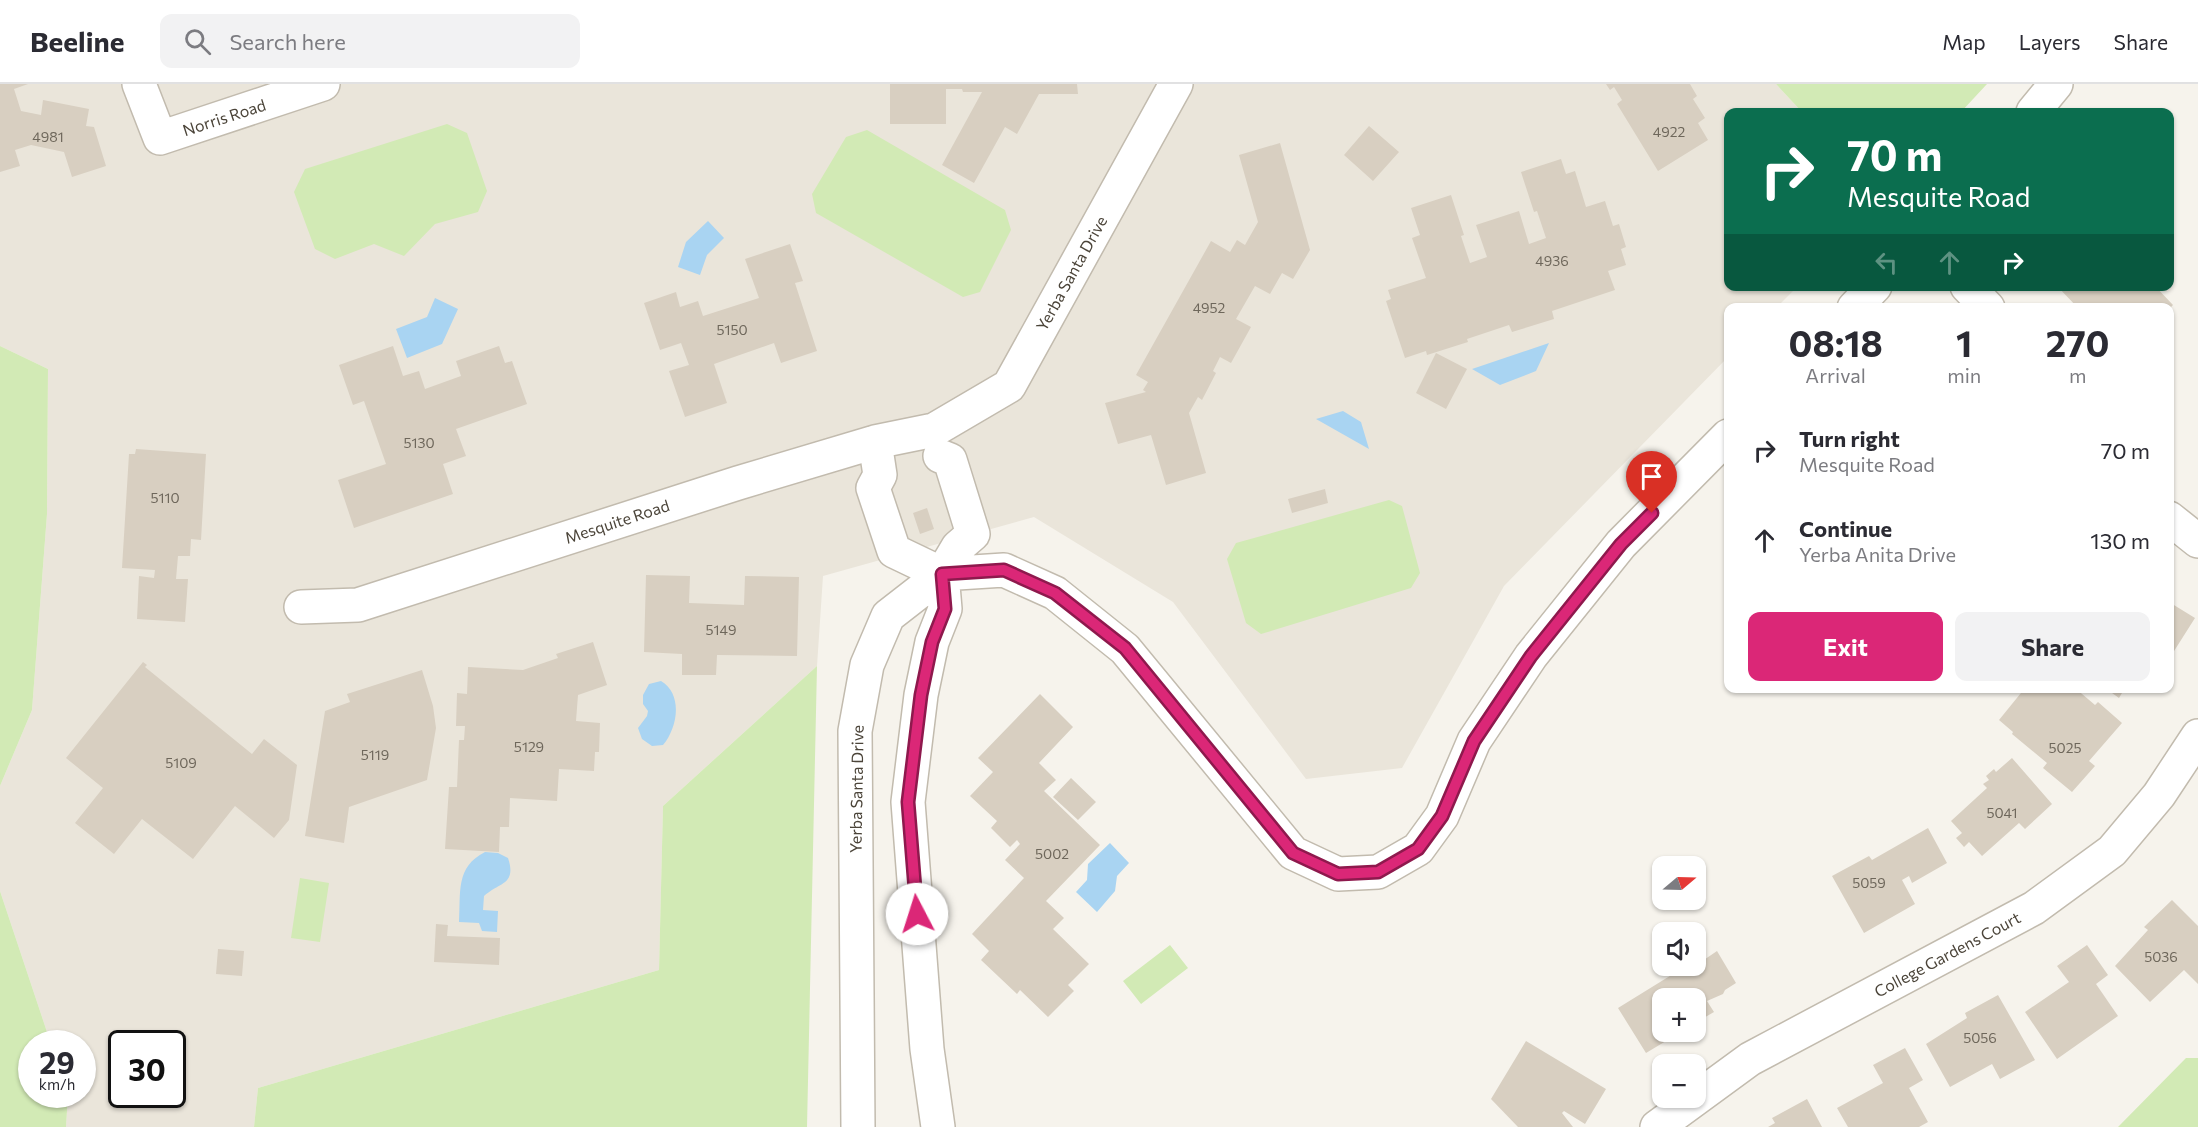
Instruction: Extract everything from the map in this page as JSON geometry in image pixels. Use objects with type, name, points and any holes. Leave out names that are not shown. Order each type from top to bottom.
[{"type":"street","name":"Norris Road","points":[[139,84],[160,138],[323,84]]},
{"type":"street","name":"Yerba Santa Drive","points":[[937,443],[1009,386],[1176,84]]},
{"type":"street","points":[[2036,108],[2056,84]]},
{"type":"street","points":[[1859,303],[1870,291]]},
{"type":"street","points":[[1971,291],[1983,303]]},
{"type":"street","points":[[939,561],[1004,570],[1055,593],[1125,648],[1293,853],[1338,874],[1378,872],[1418,849],[1442,816],[1474,741],[1531,656],[1621,544],[1724,440]]},
{"type":"street","name":"Mesquite Road","points":[[301,607],[358,605],[738,483],[875,442],[937,443]]},
{"type":"street","points":[[875,442],[880,476],[892,481],[939,561],[945,609],[932,642],[921,695],[908,802],[927,1049],[938,1127]]},
{"type":"street","points":[[937,443],[950,460],[973,534],[939,561]]},
{"type":"street","points":[[2174,522],[2198,541]]},
{"type":"street","name":"Yerba Santa Drive","points":[[858,1127],[855,731],[867,665],[888,616],[939,561]]},
{"type":"street","name":"College Gardens Court","points":[[1657,1127],[1750,1059],[2034,908],[2112,851],[2159,795],[2198,736]]},
{"type":"shaded area","points":[[0,84],[1776,84],[1798,108],[1724,108],[1724,291],[1793,291],[1781,303],[1724,303],[1724,361],[1504,586],[1402,768],[1306,779],[1173,602],[1034,517],[823,576],[817,666],[663,806],[659,970],[258,1088],[254,1127],[66,1127],[67,1108],[96,1108],[96,1030],[46,1030],[0,891],[0,786],[32,710],[47,514],[48,369],[0,346]]},
{"type":"green space","points":[[1776,84],[1987,84],[1965,108],[1798,108]]},
{"type":"green space","points":[[447,124],[467,133],[487,191],[478,212],[435,224],[404,256],[374,244],[335,259],[315,249],[294,192],[305,169]]},
{"type":"green space","points":[[867,130],[1005,210],[1011,230],[980,292],[963,297],[816,213],[812,194],[846,137]]},
{"type":"green space","points":[[0,346],[48,369],[47,514],[32,710],[0,786]]},
{"type":"green space","points":[[1389,500],[1402,506],[1420,573],[1411,588],[1261,634],[1246,623],[1227,559],[1236,543]]},
{"type":"green space","points":[[817,666],[807,1127],[254,1127],[258,1088],[659,970],[663,806]]},
{"type":"green space","points":[[300,878],[329,883],[320,942],[291,938]]},
{"type":"green space","points":[[0,891],[46,1030],[18,1030],[18,1108],[67,1108],[66,1127],[0,1127]]},
{"type":"green space","points":[[1170,945],[1188,968],[1141,1004],[1123,981]]},
{"type":"green space","points":[[2186,1058],[2198,1058],[2198,1127],[2118,1127]]},
{"type":"water","points":[[708,221],[724,238],[707,255],[700,275],[678,267],[686,242]]},
{"type":"water","points":[[435,298],[458,309],[442,344],[407,358],[396,329],[427,317]]},
{"type":"water","points":[[1549,343],[1536,371],[1500,385],[1472,369]]},
{"type":"water","points":[[1343,411],[1361,422],[1369,449],[1316,419]]},
{"type":"water","points":[[661,681],[673,694],[675,720],[663,745],[652,746],[642,739],[638,728],[648,711],[643,704],[643,695],[649,684]]},
{"type":"water","points":[[1110,843],[1129,863],[1117,876],[1115,891],[1097,912],[1076,892],[1087,880],[1088,864]]},
{"type":"water","points":[[485,852],[498,853],[508,858],[510,867],[510,873],[505,882],[484,896],[483,910],[498,911],[497,932],[482,931],[479,923],[459,922],[460,891],[464,873],[475,858]]},
{"type":"building","points":[[0,84],[28,84],[14,89],[21,111],[41,115],[43,100],[89,109],[86,126],[94,127],[106,166],[72,177],[64,152],[31,145],[15,150],[20,166],[0,172]]},
{"type":"building","points":[[890,84],[1077,84],[1078,94],[1039,94],[1017,134],[1005,127],[974,183],[942,165],[982,92],[946,89],[946,124],[890,124]]},
{"type":"building","points":[[1606,84],[1690,84],[1697,96],[1693,99],[1705,118],[1698,123],[1708,140],[1658,171],[1617,104],[1622,100],[1614,87],[1610,90]]},
{"type":"building","points":[[1369,126],[1399,152],[1373,181],[1344,155]]},
{"type":"building","points":[[1280,143],[1310,250],[1293,279],[1282,273],[1270,294],[1255,286],[1236,319],[1251,327],[1231,363],[1220,357],[1213,371],[1216,373],[1202,400],[1198,397],[1189,413],[1206,473],[1166,485],[1151,435],[1118,444],[1105,403],[1146,392],[1143,390],[1148,382],[1136,375],[1211,241],[1230,252],[1237,240],[1245,245],[1258,222],[1239,155]]},
{"type":"building","points":[[1561,159],[1566,174],[1575,171],[1586,207],[1605,201],[1613,226],[1619,224],[1626,247],[1621,249],[1626,265],[1608,271],[1615,290],[1552,311],[1554,319],[1512,332],[1509,325],[1467,339],[1468,342],[1427,355],[1426,351],[1405,358],[1386,301],[1391,299],[1388,290],[1426,278],[1412,238],[1420,235],[1411,208],[1451,195],[1470,263],[1487,257],[1476,225],[1519,211],[1529,244],[1546,238],[1537,211],[1534,212],[1521,172]]},
{"type":"building","points":[[790,244],[803,281],[795,283],[817,351],[781,363],[774,343],[714,364],[727,403],[685,417],[669,371],[689,365],[681,343],[660,350],[644,303],[676,292],[680,307],[698,301],[703,316],[759,298],[745,259]]},
{"type":"building","points":[[2062,291],[2160,291],[2171,303],[2073,303]]},
{"type":"building","points":[[393,346],[403,376],[419,371],[425,389],[461,376],[456,361],[499,346],[505,363],[512,361],[527,404],[456,429],[466,456],[443,464],[453,494],[354,528],[338,480],[386,464],[364,401],[353,405],[339,365]]},
{"type":"building","points":[[1436,353],[1467,369],[1446,409],[1416,393]]},
{"type":"building","points":[[136,449],[206,454],[201,540],[191,539],[190,556],[178,556],[176,579],[188,579],[185,622],[137,619],[139,576],[154,578],[155,570],[122,568],[129,454],[135,454]]},
{"type":"building","points":[[1325,489],[1328,503],[1292,513],[1288,499]]},
{"type":"building","points":[[927,508],[934,529],[920,534],[913,513]]},
{"type":"building","points":[[646,575],[690,576],[689,603],[744,605],[745,576],[799,577],[797,656],[717,655],[716,675],[682,675],[682,654],[644,652]]},
{"type":"building","points":[[2174,605],[2195,618],[2174,651]]},
{"type":"building","points":[[593,642],[607,685],[578,695],[576,721],[600,723],[599,752],[595,752],[594,771],[559,769],[557,801],[510,798],[509,827],[500,827],[499,852],[445,849],[449,787],[457,787],[459,740],[464,740],[465,726],[456,726],[457,693],[467,694],[468,667],[523,670],[558,658],[556,654]]},
{"type":"building","points":[[143,662],[147,665],[145,667],[252,754],[264,739],[297,765],[289,820],[274,838],[235,806],[193,859],[142,819],[114,854],[75,823],[103,788],[66,758]]},
{"type":"building","points":[[422,670],[433,706],[436,728],[427,780],[349,807],[344,843],[305,836],[325,711],[350,702],[347,694]]},
{"type":"building","points":[[2021,693],[2081,693],[2095,705],[2098,702],[2122,723],[2089,761],[2095,766],[2072,792],[2043,768],[2047,763],[1999,720]]},
{"type":"building","points":[[2112,693],[2122,693],[2119,698]]},
{"type":"building","points":[[1040,694],[1073,727],[1039,763],[1056,780],[1044,791],[1100,845],[1046,901],[1064,918],[1053,929],[1089,964],[1068,985],[1074,991],[1048,1017],[1020,990],[1017,994],[981,960],[989,951],[972,934],[1024,878],[1005,860],[1020,844],[1017,840],[1010,847],[991,828],[997,821],[970,796],[993,772],[978,758]]},
{"type":"building","points":[[2012,758],[2052,804],[2025,829],[2019,823],[1982,856],[1969,842],[1964,847],[1956,838],[1962,833],[1951,821],[1987,788],[1983,784],[1989,780],[1986,776],[1994,769],[1996,772]]},
{"type":"building","points":[[1071,778],[1096,802],[1078,820],[1053,797]]},
{"type":"building","points":[[1928,828],[1947,863],[1912,883],[1909,876],[1902,880],[1915,904],[1864,933],[1832,876],[1869,856],[1872,860]]},
{"type":"building","points":[[2172,900],[2198,926],[2198,984],[2184,970],[2150,1002],[2115,966],[2148,930],[2144,927]]},
{"type":"building","points":[[436,924],[448,925],[447,936],[500,938],[499,965],[434,962]]},
{"type":"building","points":[[2087,945],[2108,975],[2096,984],[2118,1016],[2057,1059],[2025,1012],[2069,982],[2057,966]]},
{"type":"building","points":[[218,949],[244,951],[242,976],[216,974]]},
{"type":"building","points":[[1717,951],[1736,983],[1723,994],[1707,1001],[1714,1012],[1706,1017],[1706,988],[1652,988],[1652,1042],[1664,1042],[1646,1053],[1618,1008],[1670,976],[1706,976],[1706,958]]},
{"type":"building","points":[[1998,995],[2035,1060],[2000,1079],[1992,1064],[1950,1087],[1926,1044],[1967,1018],[1965,1013]]},
{"type":"building","points":[[1526,1041],[1606,1089],[1585,1124],[1564,1111],[1562,1113],[1573,1127],[1518,1127],[1491,1099]]},
{"type":"building","points":[[1905,1048],[1923,1080],[1909,1088],[1928,1122],[1919,1127],[1848,1127],[1837,1108],[1883,1083],[1873,1065]]},
{"type":"building","points":[[1807,1099],[1822,1127],[1768,1127],[1775,1123],[1772,1118]]},
{"type":"route","points":[[917,914],[908,802],[921,695],[932,642],[945,609],[942,574],[1004,570],[1055,593],[1125,648],[1293,853],[1338,874],[1378,872],[1418,849],[1442,816],[1474,741],[1531,656],[1621,544],[1652,513]]}]
